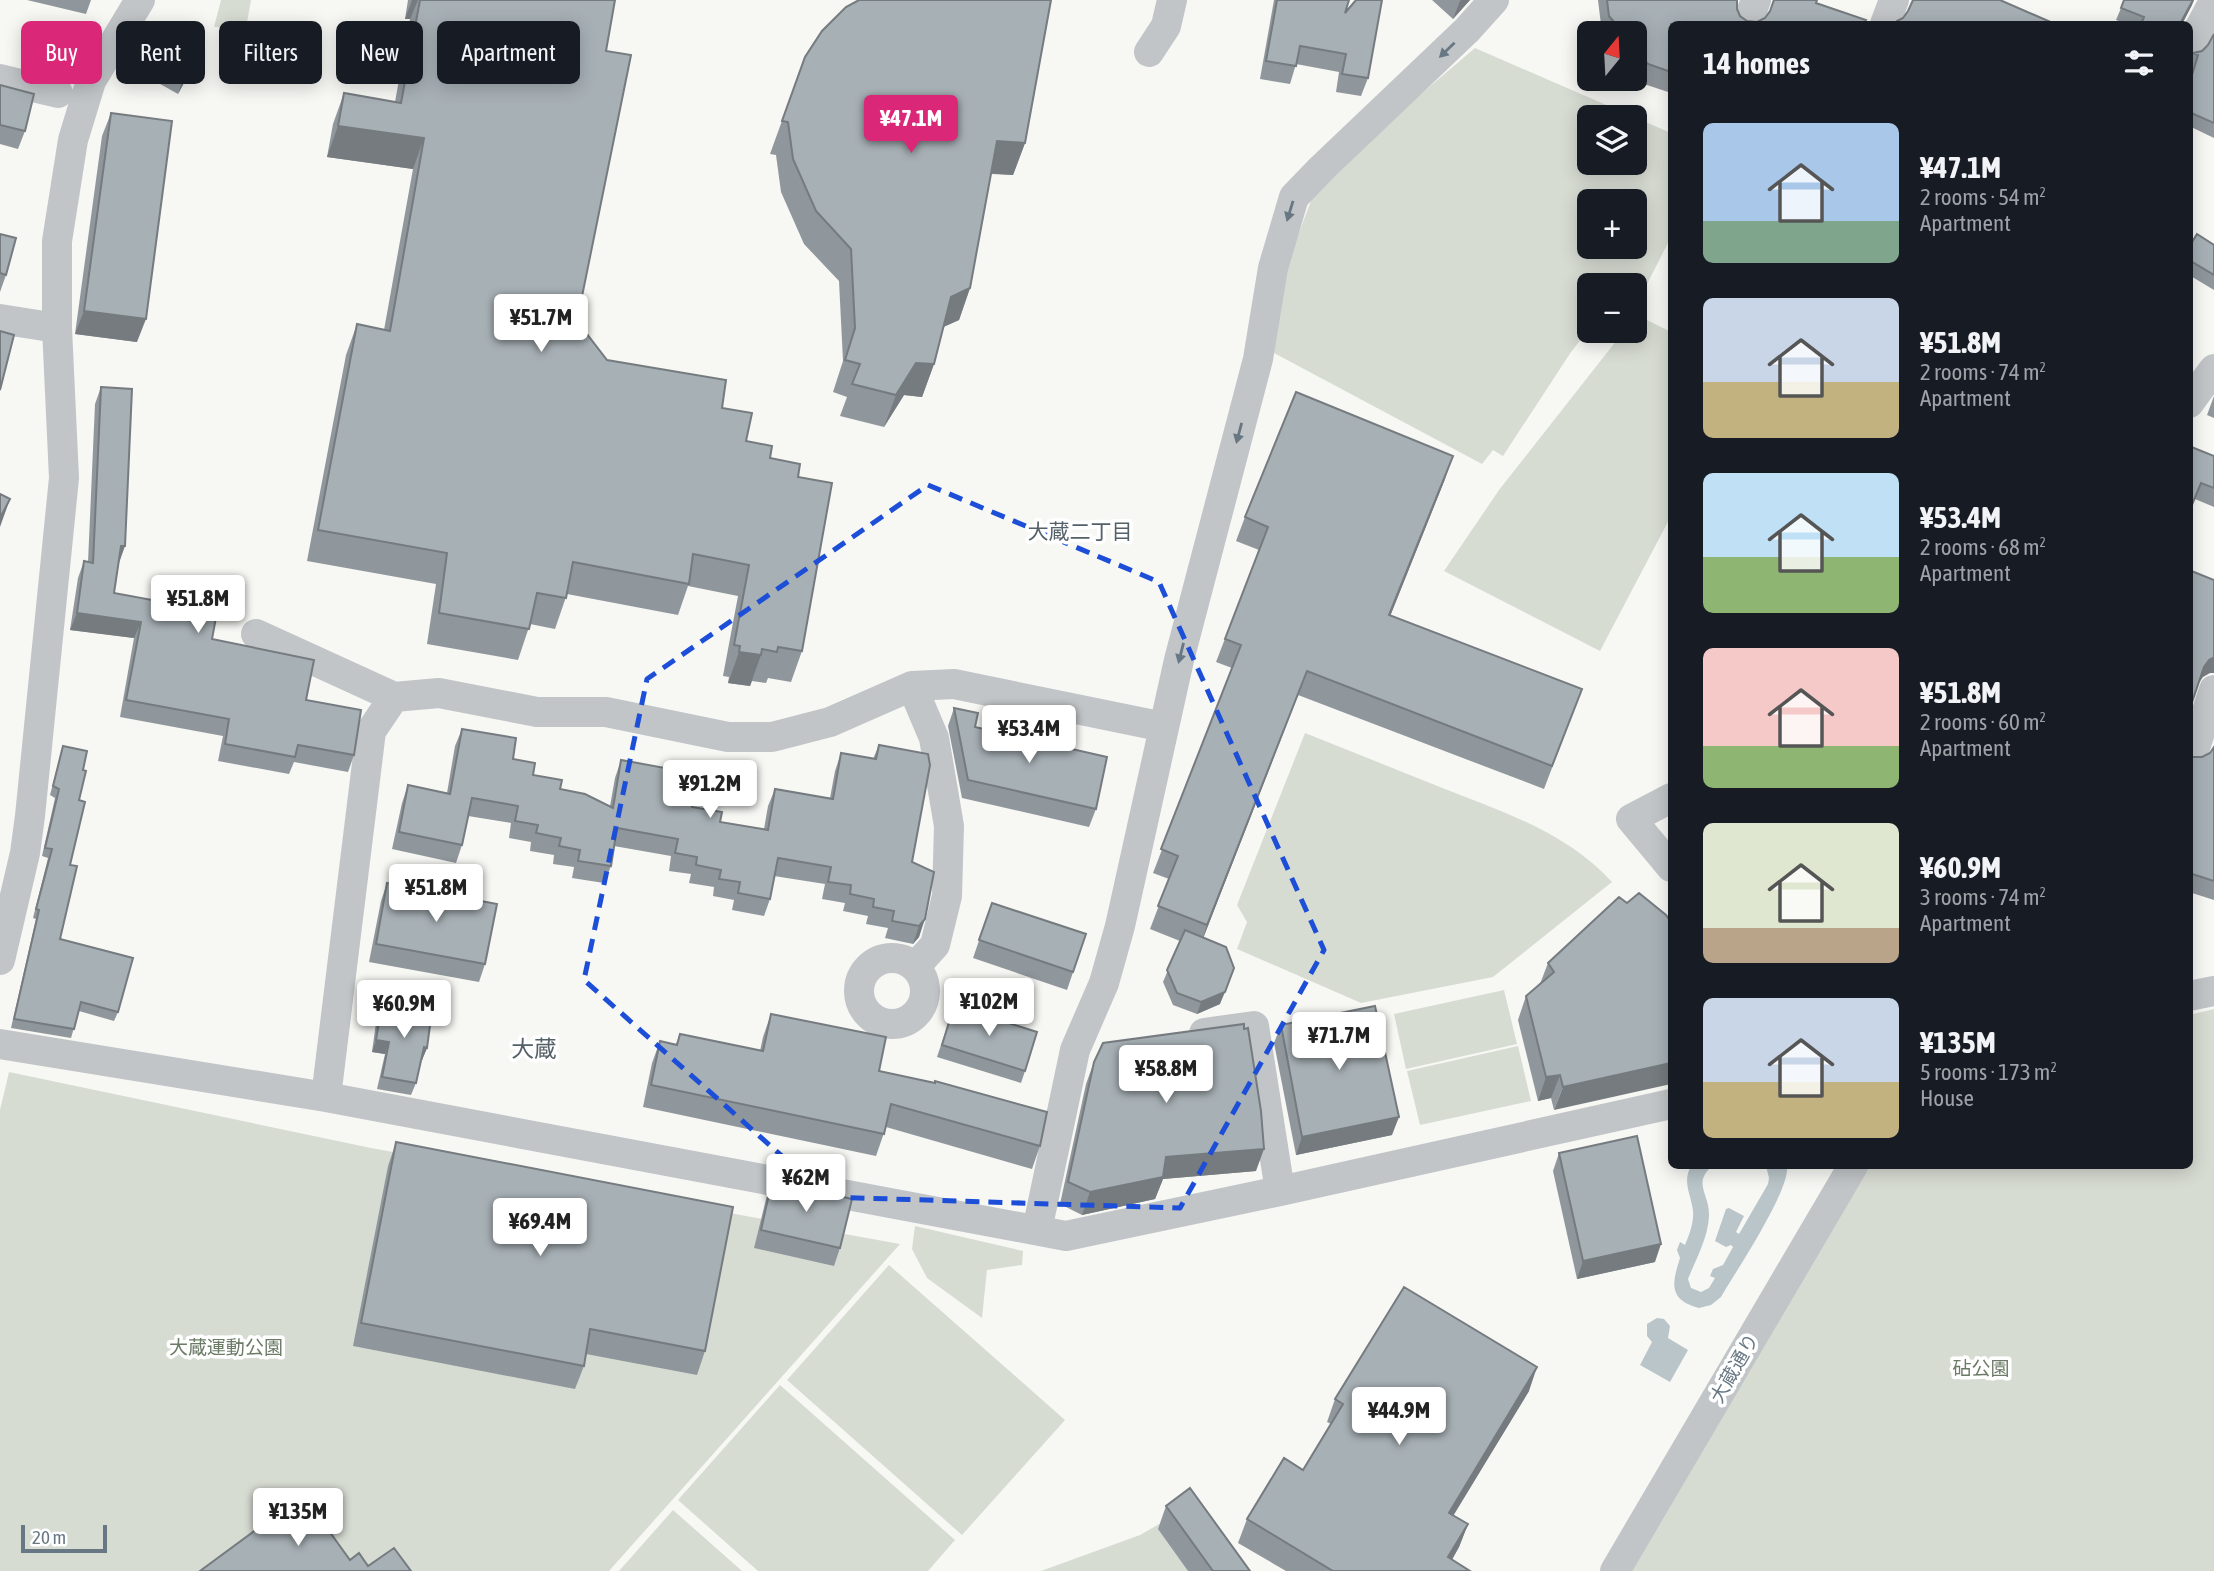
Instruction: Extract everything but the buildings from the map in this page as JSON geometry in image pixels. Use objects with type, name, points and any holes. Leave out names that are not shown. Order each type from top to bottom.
[{"type":"street","points":[[1,957],[25,853],[30,816],[63,492],[57,242],[77,126],[91,81],[140,0]]},
{"type":"street","points":[[1149,52],[1167,26],[1171,0]]},
{"type":"street","points":[[1037,1230],[1075,1051],[1104,983],[1117,938],[1186,634],[1258,359],[1273,268],[1294,197],[1467,30],[1494,0]]},
{"type":"street","points":[[1748,21],[1756,0]]},
{"type":"street","points":[[1886,21],[1894,0]]},
{"type":"street","points":[[2193,40],[2214,1]]},
{"type":"street","points":[[0,79],[58,93]]},
{"type":"street","points":[[0,319],[57,328]]},
{"type":"street","points":[[2193,398],[2214,369]]},
{"type":"street","points":[[256,634],[394,696],[439,693],[537,712],[606,712],[728,737],[772,737],[830,722],[912,686],[954,684],[1164,727]]},
{"type":"street","points":[[912,686],[934,738],[949,826],[947,896],[941,921],[935,945],[915,967]]},
{"type":"street","points":[[2198,759],[2214,690]]},
{"type":"street","points":[[326,1097],[372,731],[394,696]]},
{"type":"street","points":[[1668,800],[1631,819],[1668,863]]},
{"type":"street","points":[[2193,995],[2214,991]]},
{"type":"street","points":[[1174,1037],[1254,1026],[1280,1191]]},
{"type":"street","points":[[0,1044],[326,1097],[1066,1236],[1668,1105]]},
{"type":"street","points":[[1075,1051],[1107,1047]]},
{"type":"street","name":"大蔵通り","points":[[1615,1571],[1851,1169]]},
{"type":"highlighted area","points":[[928,485],[1159,582],[1324,950],[1180,1208],[828,1197],[584,980],[647,679]]},
{"type":"green space","points":[[221,0],[251,0],[247,21],[219,21],[219,27],[214,27]]},
{"type":"green space","points":[[1475,48],[1606,105],[1577,105],[1577,175],[1647,175],[1647,123],[1668,132],[1668,243],[1647,284],[1647,273],[1577,273],[1578,343],[1503,456],[1493,450],[1482,464],[1274,353],[1285,270],[1312,198],[1375,133]]},
{"type":"green space","points":[[1647,320],[1668,330],[1668,522],[1600,651],[1444,571],[1499,490],[1615,343],[1647,343]]},
{"type":"green space","points":[[1305,733],[1534,826],[1576,850],[1612,882],[1493,977],[1361,1003],[1237,949],[1247,922],[1237,905]]},
{"type":"green space","points":[[1504,990],[1517,1044],[1406,1069],[1394,1014]]},
{"type":"green space","name":"砧公園","points":[[2214,1009],[2214,1571],[1626,1571],[1862,1169],[2193,1169],[2193,1014]]},
{"type":"green space","points":[[1518,1046],[1531,1101],[1420,1125],[1407,1071]]},
{"type":"green space","name":"大蔵運動公園","points":[[9,1072],[371,1148],[900,1244],[609,1571],[0,1571],[0,1110]]},
{"type":"green space","points":[[915,1226],[1023,1251],[1022,1265],[987,1270],[982,1318],[927,1278],[912,1249]]},
{"type":"green space","points":[[889,1265],[1065,1420],[962,1535],[787,1380]]},
{"type":"green space","points":[[780,1385],[955,1540],[928,1571],[758,1571],[678,1500]]},
{"type":"green space","points":[[1187,1508],[1230,1571],[1041,1571],[1140,1535]]},
{"type":"green space","points":[[673,1510],[742,1571],[619,1571]]},
{"type":"shaded area","points":[[1690,1169],[1709,1169],[1703,1178],[1709,1208],[1706,1232],[1688,1279],[1691,1288],[1701,1292],[1709,1288],[1715,1278],[1710,1276],[1713,1269],[1723,1265],[1733,1247],[1726,1247],[1715,1241],[1726,1209],[1744,1216],[1736,1232],[1739,1234],[1768,1184],[1767,1169],[1787,1169],[1786,1178],[1771,1212],[1721,1297],[1711,1305],[1699,1308],[1689,1305],[1677,1295],[1674,1283],[1680,1258],[1677,1250],[1680,1242],[1685,1245],[1693,1220],[1687,1183]]},
{"type":"shaded area","points":[[1657,1318],[1664,1319],[1670,1326],[1668,1338],[1688,1350],[1670,1382],[1640,1365],[1652,1342],[1647,1336],[1647,1324]]},
{"type":"district","name":"大蔵二丁目","points":[[1080,531]]},
{"type":"district","name":"大蔵","points":[[534,1049]]}]
